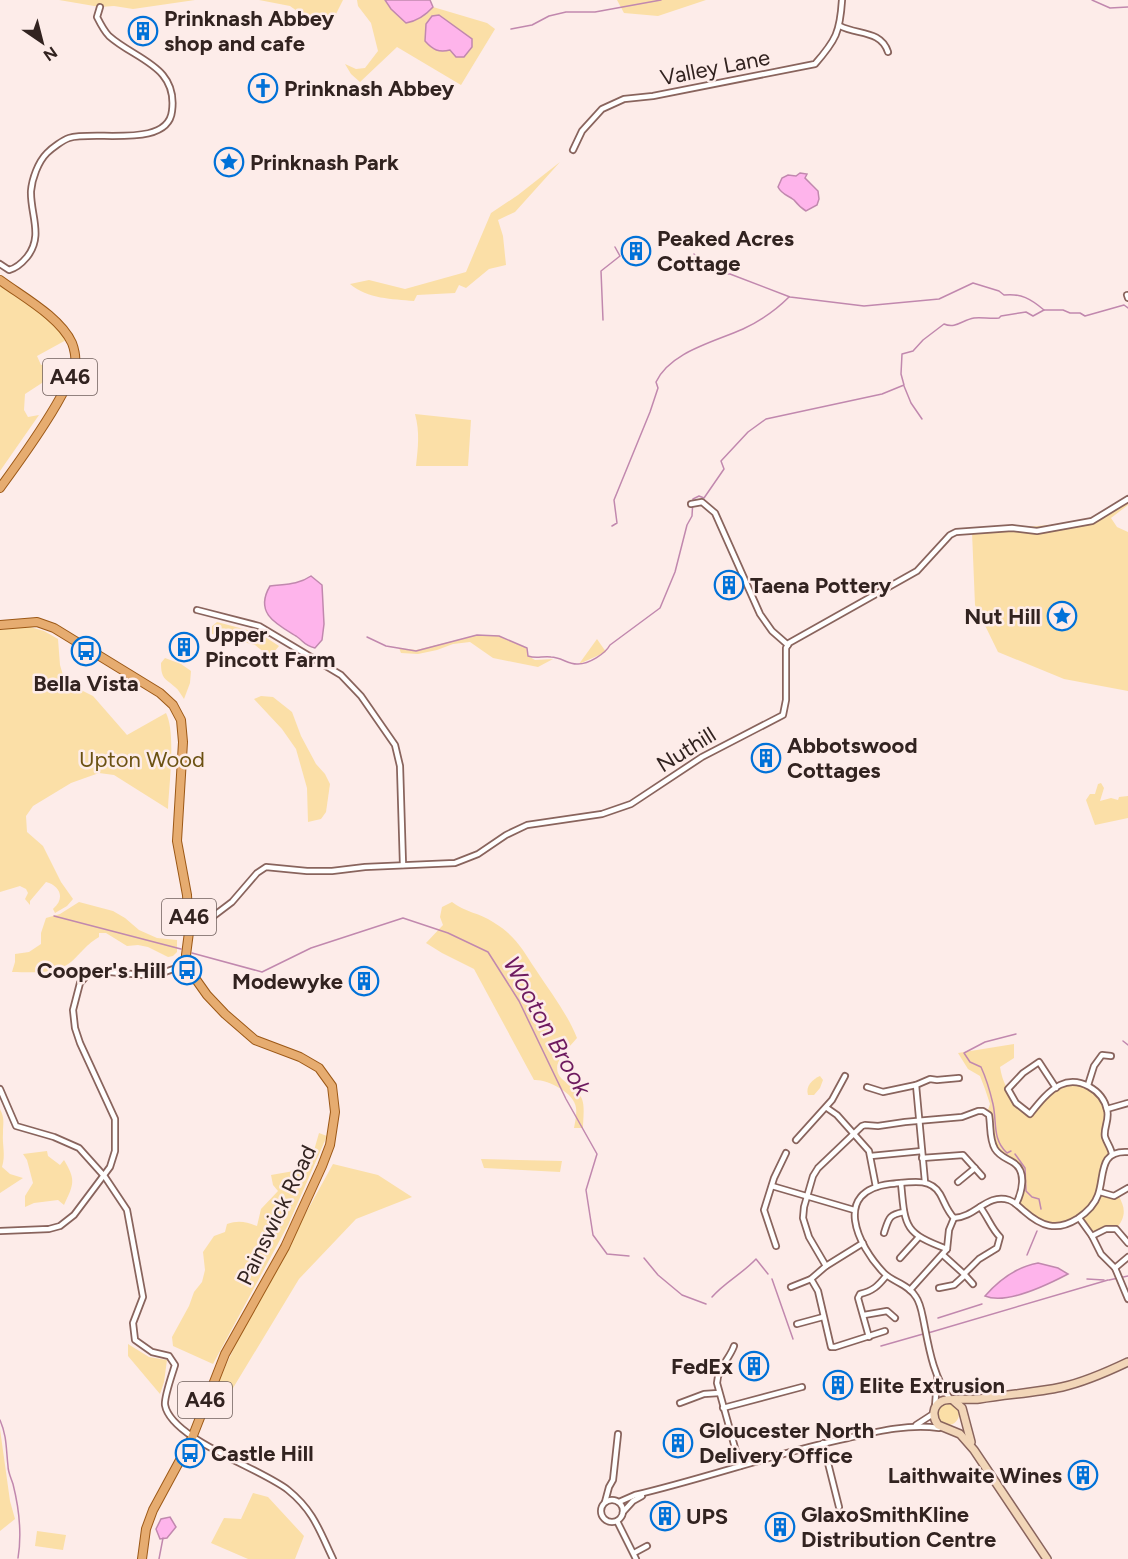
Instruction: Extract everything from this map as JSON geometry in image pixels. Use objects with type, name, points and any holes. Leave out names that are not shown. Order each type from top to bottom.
[{"type":"main road","name":"A46","points":[[0,280],[58,324],[73,345],[75,361],[66,387],[51,414],[0,488]]},
{"type":"main road","name":"A46","points":[[0,625],[37,622],[54,628],[160,693],[173,705],[182,720],[183,742],[177,841],[187,895],[188,964]]},
{"type":"main road","name":"Painswick Road","points":[[142,1559],[150,1517],[192,1438],[225,1354],[285,1247],[322,1166],[330,1145],[335,1112],[332,1086],[319,1068],[300,1057],[255,1040],[240,1029],[207,995],[193,976],[188,964]]},
{"type":"street","name":"Valley Lane","points":[[573,150],[582,131],[602,110],[624,99],[653,96],[815,64],[831,46],[840,26],[842,0]]},
{"type":"street","points":[[0,264],[9,270],[18,266],[30,253],[34,244],[36,221],[31,193],[33,178],[46,153],[71,137],[154,132],[168,123],[172,113],[173,101],[169,80],[154,66],[107,34],[97,17],[100,7]]},
{"type":"street","points":[[840,26],[880,39],[886,44],[888,52]]},
{"type":"street","points":[[691,504],[702,502],[715,513],[760,614],[772,631],[788,645],[806,632],[917,571],[950,535],[956,532],[1012,528],[1037,531],[1092,521],[1128,499]]},
{"type":"street","points":[[197,609],[259,626],[341,675],[362,696],[395,745],[399,766],[403,865]]},
{"type":"street","name":"Nuthill","points":[[189,932],[232,902],[256,873],[266,867],[332,871],[455,863],[465,861],[516,829],[527,825],[602,814],[631,804],[702,757],[744,733],[783,715],[786,700],[788,645]]},
{"type":"street","points":[[0,1231],[50,1229],[60,1226],[74,1215],[82,1202],[105,1177],[110,1167],[115,1151],[116,1119],[75,1028],[74,1010],[80,983],[89,973],[99,971],[154,976],[188,964]]},
{"type":"street","points":[[1088,1085],[1094,1066],[1102,1055],[1111,1056]]},
{"type":"street","points":[[1056,1088],[1039,1062],[1023,1073],[1008,1089],[1016,1103],[1030,1114],[1056,1088],[1066,1083],[1088,1085],[1102,1098],[1107,1109],[1105,1135],[1112,1154]]},
{"type":"street","points":[[796,1140],[826,1108],[845,1076]]},
{"type":"street","points":[[867,1087],[883,1092],[916,1085],[930,1079],[958,1078]]},
{"type":"street","points":[[916,1085],[925,1182]]},
{"type":"street","points":[[0,1089],[16,1126],[30,1132],[54,1137],[79,1148],[105,1177],[127,1210],[143,1297],[133,1323],[135,1340],[152,1352],[169,1356],[175,1365],[165,1404],[170,1416],[192,1438],[287,1489],[314,1518],[333,1559]]},
{"type":"street","points":[[1107,1109],[1128,1103]]},
{"type":"street","points":[[826,1108],[837,1115],[866,1145],[871,1156],[876,1187]]},
{"type":"street","points":[[826,1266],[805,1226],[804,1207],[807,1196],[818,1168],[865,1125],[897,1125],[962,1117],[978,1111],[987,1113],[994,1148],[999,1155],[1014,1163],[1021,1172],[1022,1189],[1017,1204]]},
{"type":"street","points":[[954,1218],[969,1215],[986,1202],[1001,1198],[1017,1204],[1039,1223],[1046,1226],[1053,1228],[1070,1223],[1089,1209],[1100,1192],[1101,1174],[1108,1158],[1120,1151],[1128,1152]]},
{"type":"street","points":[[776,1246],[764,1210],[786,1153]]},
{"type":"street","points":[[871,1156],[963,1155],[982,1176]]},
{"type":"street","points":[[958,1182],[975,1168]]},
{"type":"street","points":[[954,1218],[938,1190],[925,1182],[876,1187],[861,1196],[854,1210],[856,1230],[870,1257],[886,1276],[910,1290],[920,1305],[937,1376],[943,1391],[960,1405],[974,1450]]},
{"type":"street","points":[[901,1183],[904,1212],[909,1227],[918,1237],[947,1249]]},
{"type":"street","points":[[772,1186],[854,1210]]},
{"type":"street","points":[[1100,1192],[1114,1196],[1128,1188]]},
{"type":"street","points":[[939,1288],[954,1285],[980,1259],[997,1248],[1000,1237],[992,1229],[990,1221],[980,1207]]},
{"type":"street","points":[[884,1233],[889,1217],[892,1214],[904,1212]]},
{"type":"street","points":[[910,1290],[947,1249],[949,1230],[954,1218]]},
{"type":"street","points":[[1079,1218],[1101,1254],[1117,1270],[1128,1299]]},
{"type":"street","points":[[1092,1236],[1106,1229],[1116,1229],[1128,1243]]},
{"type":"street","points":[[900,1258],[918,1237]]},
{"type":"street","points":[[791,1287],[811,1279],[826,1266],[863,1243]]},
{"type":"street","points":[[943,1255],[973,1284]]},
{"type":"street","points":[[1117,1270],[1128,1257]]},
{"type":"street","points":[[869,1337],[858,1298],[860,1294],[872,1291],[886,1276]]},
{"type":"street","points":[[811,1279],[818,1291],[831,1347],[885,1331]]},
{"type":"street","points":[[864,1315],[887,1311],[895,1318]]},
{"type":"street","points":[[797,1324],[824,1317]]},
{"type":"street","points":[[734,1346],[717,1373],[717,1383],[740,1466]]},
{"type":"street","points":[[914,1426],[930,1418],[942,1401],[977,1399],[1065,1386],[1092,1378],[1128,1362]]},
{"type":"street","points":[[937,1376],[935,1421],[964,1437],[1047,1559]]},
{"type":"street","points":[[723,1408],[802,1387]]},
{"type":"street","points":[[680,1403],[704,1394],[719,1393]]},
{"type":"street","points":[[605,1502],[611,1500],[618,1502],[646,1492],[823,1443],[914,1426],[946,1429],[959,1425],[963,1415],[977,1399]]},
{"type":"street","points":[[718,1435],[730,1432]]},
{"type":"street","points":[[618,1434],[613,1480],[602,1508],[604,1518],[611,1522],[617,1521],[633,1501],[646,1492]]},
{"type":"street","points":[[823,1443],[839,1507]]},
{"type":"street","points":[[609,1487],[623,1512]]},
{"type":"street","points":[[617,1521],[636,1559]]},
{"type":"street","points":[[634,1553],[646,1546]]},
{"type":"green space","points":[[59,0],[195,0],[133,9],[114,6],[100,7]]},
{"type":"green space","points":[[259,0],[343,0],[328,30],[290,6]]},
{"type":"green space","points":[[357,0],[385,0],[391,9],[426,15],[433,7],[487,23],[495,29],[461,85],[397,47],[360,82],[345,64],[356,69],[365,68],[378,51],[371,23],[358,6]]},
{"type":"green space","points":[[617,0],[706,0],[658,16],[624,13]]},
{"type":"green space","points":[[560,162],[515,212],[498,220],[503,236],[506,265],[489,269],[466,288],[459,285],[455,293],[417,295],[414,301],[389,299],[364,293],[350,284],[369,280],[405,289],[466,272],[491,213]]},
{"type":"green space","points":[[0,285],[44,315],[68,339],[37,356],[41,365],[45,364],[45,381],[25,394],[24,410],[28,417],[39,415],[0,471]]},
{"type":"green space","points":[[415,414],[471,420],[468,466],[416,466],[418,434]]},
{"type":"green space","points":[[1128,500],[1128,505],[1111,518],[1117,527],[1128,532],[1128,691],[1064,679],[998,652],[975,605],[972,532],[1092,521]]},
{"type":"green space","points":[[217,622],[259,633],[279,646],[270,657],[255,645],[205,632]]},
{"type":"green space","name":"Upton Wood","points":[[27,626],[44,631],[58,639],[60,665],[65,682],[93,696],[127,735],[166,713],[171,733],[168,809],[114,775],[99,773],[71,783],[33,806],[26,816],[27,832],[43,846],[61,882],[73,899],[67,906],[55,913],[53,909],[59,901],[60,893],[55,886],[46,882],[30,901],[30,905],[25,899],[28,893],[26,889],[20,886],[0,892],[0,630]]},
{"type":"green space","points":[[477,635],[497,635],[527,648],[528,656],[535,660],[553,659],[538,667],[493,658],[470,642],[453,644],[418,654],[401,653],[399,648],[416,650]]},
{"type":"green space","points":[[597,639],[606,652],[579,664]]},
{"type":"green space","points":[[165,658],[191,671],[190,683],[184,699],[163,675],[161,663]]},
{"type":"green space","points":[[261,696],[273,697],[292,712],[301,736],[330,784],[326,812],[321,819],[308,822],[307,788],[296,749],[282,729],[254,699]]},
{"type":"green space","points":[[1101,783],[1104,788],[1100,801],[1111,798],[1118,800],[1119,797],[1128,796],[1128,818],[1095,825],[1086,800],[1090,794],[1095,794],[1098,784]]},
{"type":"green space","points":[[79,902],[113,911],[139,930],[157,938],[177,940],[177,952],[168,957],[148,947],[127,946],[106,933],[99,933],[99,937],[65,966],[43,972],[12,972],[15,954],[29,952],[41,944],[41,933],[46,918],[60,914]]},
{"type":"green space","points":[[452,902],[488,919],[513,938],[564,1012],[577,1038],[561,1057],[557,1068],[562,1079],[576,1089],[582,1099],[583,1128],[574,1128],[576,1110],[574,1102],[566,1092],[553,1084],[534,1080],[474,969],[426,943],[443,925],[440,917],[442,907]]},
{"type":"green space","points":[[1014,1044],[1014,1058],[1000,1067],[1001,1074],[1010,1094],[1030,1114],[1060,1085],[1072,1083],[1092,1088],[1107,1109],[1105,1135],[1112,1154],[1108,1158],[1100,1192],[1118,1195],[1121,1200],[1124,1208],[1123,1216],[1116,1229],[1092,1236],[1079,1218],[1070,1223],[1046,1226],[1016,1204],[1021,1172],[994,1148],[987,1113],[990,1104],[985,1089],[980,1076],[968,1069],[958,1053]]},
{"type":"green space","points":[[820,1076],[823,1080],[820,1088],[814,1095],[808,1095],[810,1083]]},
{"type":"green space","points":[[0,1109],[3,1116],[4,1158],[2,1167],[10,1174],[23,1178],[0,1193]]},
{"type":"green space","points":[[319,1133],[327,1136],[288,1225],[213,1364],[173,1346],[172,1337],[194,1292],[202,1282],[205,1270],[203,1252],[214,1236],[225,1232],[227,1224],[242,1222],[257,1226],[261,1209],[278,1191],[273,1185],[271,1175],[294,1171],[303,1172],[311,1161]]},
{"type":"green space","points":[[47,1151],[48,1156],[60,1165],[64,1160],[68,1167],[72,1177],[70,1192],[64,1205],[58,1200],[34,1203],[25,1207],[25,1196],[33,1183],[27,1160],[23,1154]]},
{"type":"green space","points":[[481,1159],[562,1161],[560,1172],[484,1168]]},
{"type":"green space","points":[[333,1164],[378,1175],[412,1197],[356,1219],[299,1279],[227,1398],[214,1391],[248,1318]]},
{"type":"green space","points":[[128,1344],[149,1357],[167,1360],[160,1394],[128,1356]]},
{"type":"green space","points":[[948,1403],[956,1406],[959,1414],[956,1422],[948,1425],[940,1422],[937,1414],[940,1406]]},
{"type":"green space","points":[[0,1429],[10,1501],[15,1519],[0,1531]]},
{"type":"green space","points":[[253,1493],[268,1497],[304,1536],[295,1559],[248,1559],[211,1543],[224,1518],[241,1519]]},
{"type":"green space","points":[[37,1531],[66,1535],[63,1550],[35,1546]]},
{"type":"shaded area","points":[[385,0],[430,0],[433,7],[421,18],[406,23]]},
{"type":"shaded area","points":[[439,15],[472,39],[472,47],[464,57],[456,57],[450,50],[436,50],[425,41],[426,24],[432,16]]},
{"type":"shaded area","points":[[800,173],[807,174],[805,178],[818,191],[817,205],[806,211],[781,192],[778,187],[782,178],[788,175],[796,176]]},
{"type":"shaded area","points":[[311,576],[322,585],[324,624],[322,640],[315,648],[275,622],[266,611],[264,604],[270,586],[296,583]]},
{"type":"shaded area","points":[[1038,1263],[1058,1268],[1068,1274],[1039,1288],[1015,1296],[994,1298],[985,1296],[1008,1275]]},
{"type":"shaded area","points":[[170,1517],[176,1527],[167,1538],[160,1539],[156,1529],[161,1519]]},
{"type":"waterway","points":[[511,29],[532,25],[549,16],[566,12],[595,12],[661,0]]},
{"type":"waterway","points":[[1092,0],[1110,8],[1128,7]]},
{"type":"waterway","points":[[603,320],[601,271],[620,256],[615,247]]},
{"type":"waterway","points":[[694,254],[722,274],[730,274],[790,297],[864,306],[939,299],[973,283],[999,291],[1004,295],[1026,298],[1044,310]]},
{"type":"waterway","points":[[612,526],[617,523],[614,500],[650,412],[658,388],[656,382],[663,372],[682,355],[755,323],[789,297]]},
{"type":"waterway","points":[[367,637],[386,646],[416,651],[477,635],[499,636],[527,648],[528,656],[531,657],[555,657],[575,664],[592,660],[660,608],[675,572],[687,525],[692,516],[693,499],[699,496],[704,498],[724,469],[721,461],[748,432],[766,419],[882,394],[904,385],[901,374],[902,354],[913,351],[944,324],[956,325],[974,318],[999,318],[1026,312],[1033,316],[1044,310],[1063,310],[1085,316],[1124,305],[1128,308]]},
{"type":"waterway","points":[[904,386],[911,403],[922,419]]},
{"type":"waterway","name":"Wooton Brook","points":[[54,916],[181,949]]},
{"type":"waterway","name":"Wooton Brook","points":[[192,953],[262,972],[311,948],[403,918],[448,933],[488,952],[519,1001],[566,1099],[597,1154],[586,1190],[593,1235],[607,1254],[629,1256]]},
{"type":"waterway","points":[[1011,1151],[1007,1153],[999,1142],[992,1099],[981,1067],[970,1062],[964,1053],[985,1042],[1016,1034]]},
{"type":"waterway","points":[[1123,1041],[1128,1045]]},
{"type":"waterway","points":[[1015,1154],[1025,1168],[1026,1191],[1032,1197],[1039,1199],[1041,1209]]},
{"type":"waterway","points":[[1027,1255],[1037,1231]]},
{"type":"waterway","name":"Wooton Brook","points":[[644,1258],[658,1275],[682,1295],[706,1304]]},
{"type":"waterway","name":"Wooton Brook","points":[[712,1297],[756,1259],[768,1274]]},
{"type":"waterway","points":[[1109,1280],[1128,1276]]},
{"type":"waterway","name":"Wooton Brook","points":[[772,1279],[793,1339]]},
{"type":"waterway","points":[[1087,1279],[1104,1280]]},
{"type":"waterway","points":[[928,1333],[1108,1280]]},
{"type":"waterway","points":[[938,1318],[982,1304]]},
{"type":"waterway","points":[[881,1346],[923,1334]]},
{"type":"waterway","points":[[0,1420],[18,1512],[20,1530],[18,1558]]},
{"type":"waterway","points":[[159,1559],[163,1538]]},
{"type":"place","name":"Prinknash Abbey shop and cafe","points":[[143,31]]},
{"type":"place","name":"Prinknash Abbey","points":[[263,88]]},
{"type":"place","name":"Prinknash Park","points":[[229,162]]},
{"type":"place","name":"Peaked Acres Cottage","points":[[636,251]]},
{"type":"place","name":"Taena Pottery","points":[[729,585]]},
{"type":"place","name":"Nut Hill","points":[[1062,616]]},
{"type":"place","name":"Upper Pincott Farm","points":[[184,647]]},
{"type":"place","name":"Bella Vista","points":[[86,651]]},
{"type":"place","name":"Abbotswood Cottages","points":[[766,758]]},
{"type":"place","name":"Cooper's Hill","points":[[187,970]]},
{"type":"place","name":"Modewyke","points":[[364,981]]},
{"type":"place","name":"FedEx","points":[[754,1366]]},
{"type":"place","name":"Elite Extrusion","points":[[838,1385]]},
{"type":"place","name":"Gloucester North Delivery Office","points":[[678,1443]]},
{"type":"place","name":"Castle Hill","points":[[190,1453]]},
{"type":"place","name":"Laithwaite Wines","points":[[1083,1475]]},
{"type":"place","name":"UPS","points":[[665,1516]]},
{"type":"place","name":"GlaxoSmithKline Distribution Centre","points":[[780,1527]]}]
